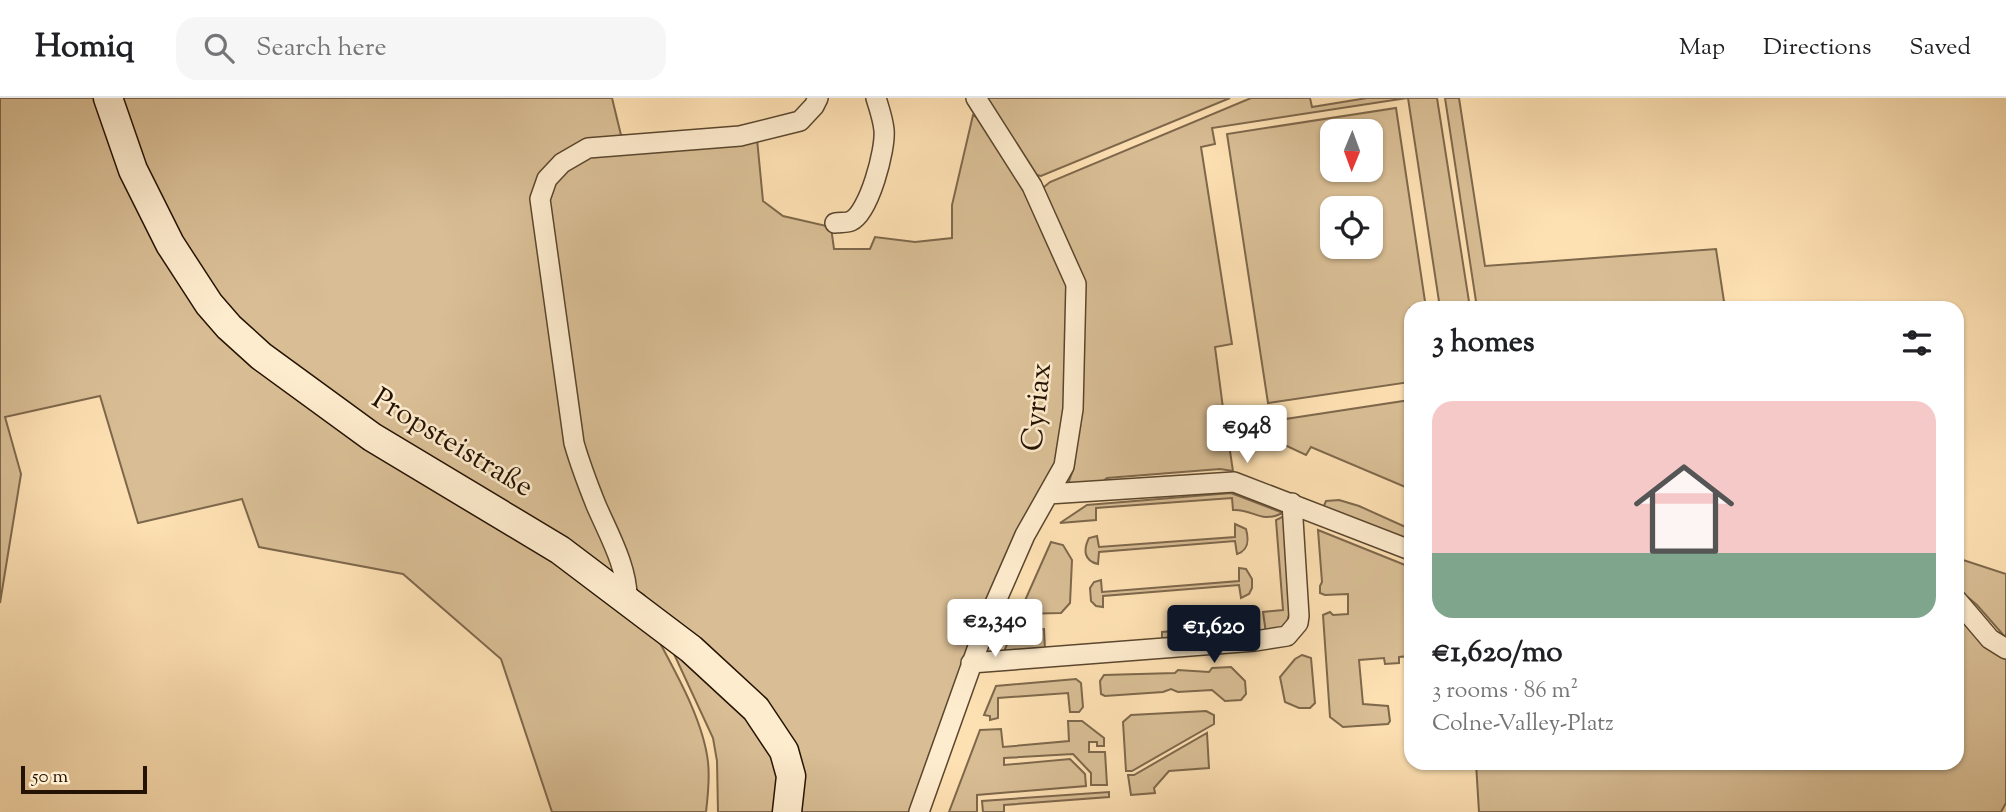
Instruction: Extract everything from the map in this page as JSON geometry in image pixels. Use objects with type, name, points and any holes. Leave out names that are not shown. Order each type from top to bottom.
[{"type":"street","name":"Propsteistraße","points":[[108,98],[133,170],[170,244],[209,304],[229,327],[271,364],[372,437],[560,550],[691,649],[756,709],[784,751],[791,776],[787,812]]},
{"type":"street","points":[[627,599],[627,590],[615,550],[584,476],[574,443],[540,199],[547,179],[562,163],[588,148],[740,136],[800,121],[818,98]]},
{"type":"street","points":[[835,223],[850,222],[858,216],[874,183],[884,149],[884,131],[876,98]]},
{"type":"street","name":"Cyriax","points":[[976,98],[1032,186],[1076,284],[1073,409],[1064,466],[1048,494]]},
{"type":"street","name":"Cyriax","points":[[1048,494],[1234,482],[1404,548]]},
{"type":"street","points":[[919,812],[971,663],[1025,535],[1048,494]]},
{"type":"street","points":[[971,663],[1255,641],[1287,636],[1298,622],[1299,615],[1292,503]]},
{"type":"street","points":[[1964,608],[1990,639],[2006,649]]},
{"type":"shaded area","points":[[0,98],[612,98],[621,135],[721,145],[757,139],[763,201],[783,216],[831,227],[834,249],[870,249],[875,237],[915,242],[952,238],[952,205],[973,115],[989,125],[1027,186],[1069,282],[1069,409],[1059,461],[939,730],[910,812],[798,812],[799,763],[644,595],[378,428],[202,305],[653,630],[694,711],[705,745],[709,768],[706,812],[552,812],[501,659],[403,574],[259,547],[242,499],[138,523],[100,396],[5,417],[21,474],[0,603]]},
{"type":"shaded area","points":[[983,98],[1230,98],[1041,176],[1033,174]]},
{"type":"shaded area","points":[[1251,98],[1310,98],[1312,107],[1367,98],[1407,98],[1212,128],[1215,144],[1201,147],[1232,344],[1215,347],[1223,408],[1214,410],[1216,419],[1225,418],[1233,471],[1220,469],[1107,478],[1101,483],[1068,484],[1074,467],[1082,334],[1042,196],[1044,187],[1050,182]]},
{"type":"shaded area","points":[[1408,98],[1437,98],[1469,301],[1439,301]]},
{"type":"shaded area","points":[[1445,98],[1459,98],[1485,266],[1716,249],[1724,301],[1476,301]]},
{"type":"shaded area","points":[[1396,108],[1425,301],[1404,301],[1404,383],[1268,403],[1227,134],[1320,120],[1320,182],[1383,182],[1383,119],[1324,119]]},
{"type":"shaded area","points":[[1404,401],[1404,486],[1311,447],[1306,455],[1276,441],[1269,427],[1279,420]]},
{"type":"shaded area","points":[[1231,493],[1283,513],[1262,517],[1233,510],[1232,498],[1096,508],[1096,520],[1060,523],[1087,505]]},
{"type":"shaded area","points":[[1339,500],[1359,506],[1404,526],[1404,541],[1323,508],[1326,501]]},
{"type":"shaded area","points":[[1284,516],[1292,603],[1286,626],[1266,634],[1263,612],[1283,610],[1276,520]]},
{"type":"shaded area","points":[[1235,524],[1246,529],[1248,537],[1246,547],[1237,554],[1235,541],[1099,552],[1098,564],[1087,558],[1086,554],[1089,538],[1097,536],[1099,547],[1235,537]]},
{"type":"shaded area","points":[[1318,530],[1404,565],[1404,657],[1399,657],[1399,663],[1385,664],[1384,658],[1359,660],[1363,704],[1388,706],[1388,724],[1343,727],[1330,717],[1323,615],[1330,612],[1333,615],[1348,614],[1348,594],[1320,593],[1322,582]]},
{"type":"shaded area","points":[[1051,542],[1063,545],[1072,560],[1070,603],[1061,613],[1019,614]]},
{"type":"shaded area","points":[[1964,560],[2006,574],[2006,638],[1964,594]]},
{"type":"shaded area","points":[[1239,568],[1246,569],[1252,579],[1249,594],[1241,598],[1239,585],[1103,596],[1103,607],[1096,606],[1091,601],[1090,588],[1094,582],[1101,580],[1102,592],[1239,581]]},
{"type":"shaded area","points":[[1964,614],[2006,656],[2006,803],[2001,812],[1479,812],[1476,770],[1964,770]]},
{"type":"shaded area","points":[[1244,625],[1244,632],[1162,641],[1162,632]]},
{"type":"shaded area","points":[[1044,629],[1045,650],[1003,654],[1012,632]]},
{"type":"shaded area","points":[[668,641],[741,707],[781,768],[779,812],[718,812],[717,761],[713,738]]},
{"type":"shaded area","points":[[1302,655],[1311,658],[1315,703],[1310,708],[1299,708],[1285,702],[1280,677],[1295,659]]},
{"type":"shaded area","points":[[1231,667],[1245,681],[1246,694],[1241,700],[1225,701],[1212,690],[1178,692],[1171,689],[1163,692],[1105,696],[1101,694],[1100,681],[1104,675],[1175,673],[1178,670],[1209,672],[1212,668]]},
{"type":"shaded area","points":[[1076,679],[1081,683],[1083,707],[1079,712],[1070,712],[1068,693],[998,698],[998,718],[990,720],[990,716],[984,715],[996,686]]},
{"type":"shaded area","points":[[1206,711],[1214,715],[1214,724],[1132,771],[1126,771],[1123,722],[1131,715]]},
{"type":"shaded area","points":[[1068,721],[1082,721],[1104,738],[1104,746],[1089,742],[1089,752],[1105,752],[1107,785],[1091,785],[1091,773],[1073,754],[1004,758],[1004,765],[1070,759],[1085,774],[1086,786],[977,795],[977,812],[949,812],[980,730],[1001,729],[1003,747],[1069,741]]},
{"type":"shaded area","points":[[1207,733],[1209,768],[1169,771],[1154,788],[1155,793],[1131,795],[1128,775],[1134,775]]},
{"type":"shaded area","points":[[1109,792],[1109,797],[1004,805],[1004,812],[983,812],[982,801]]}]
